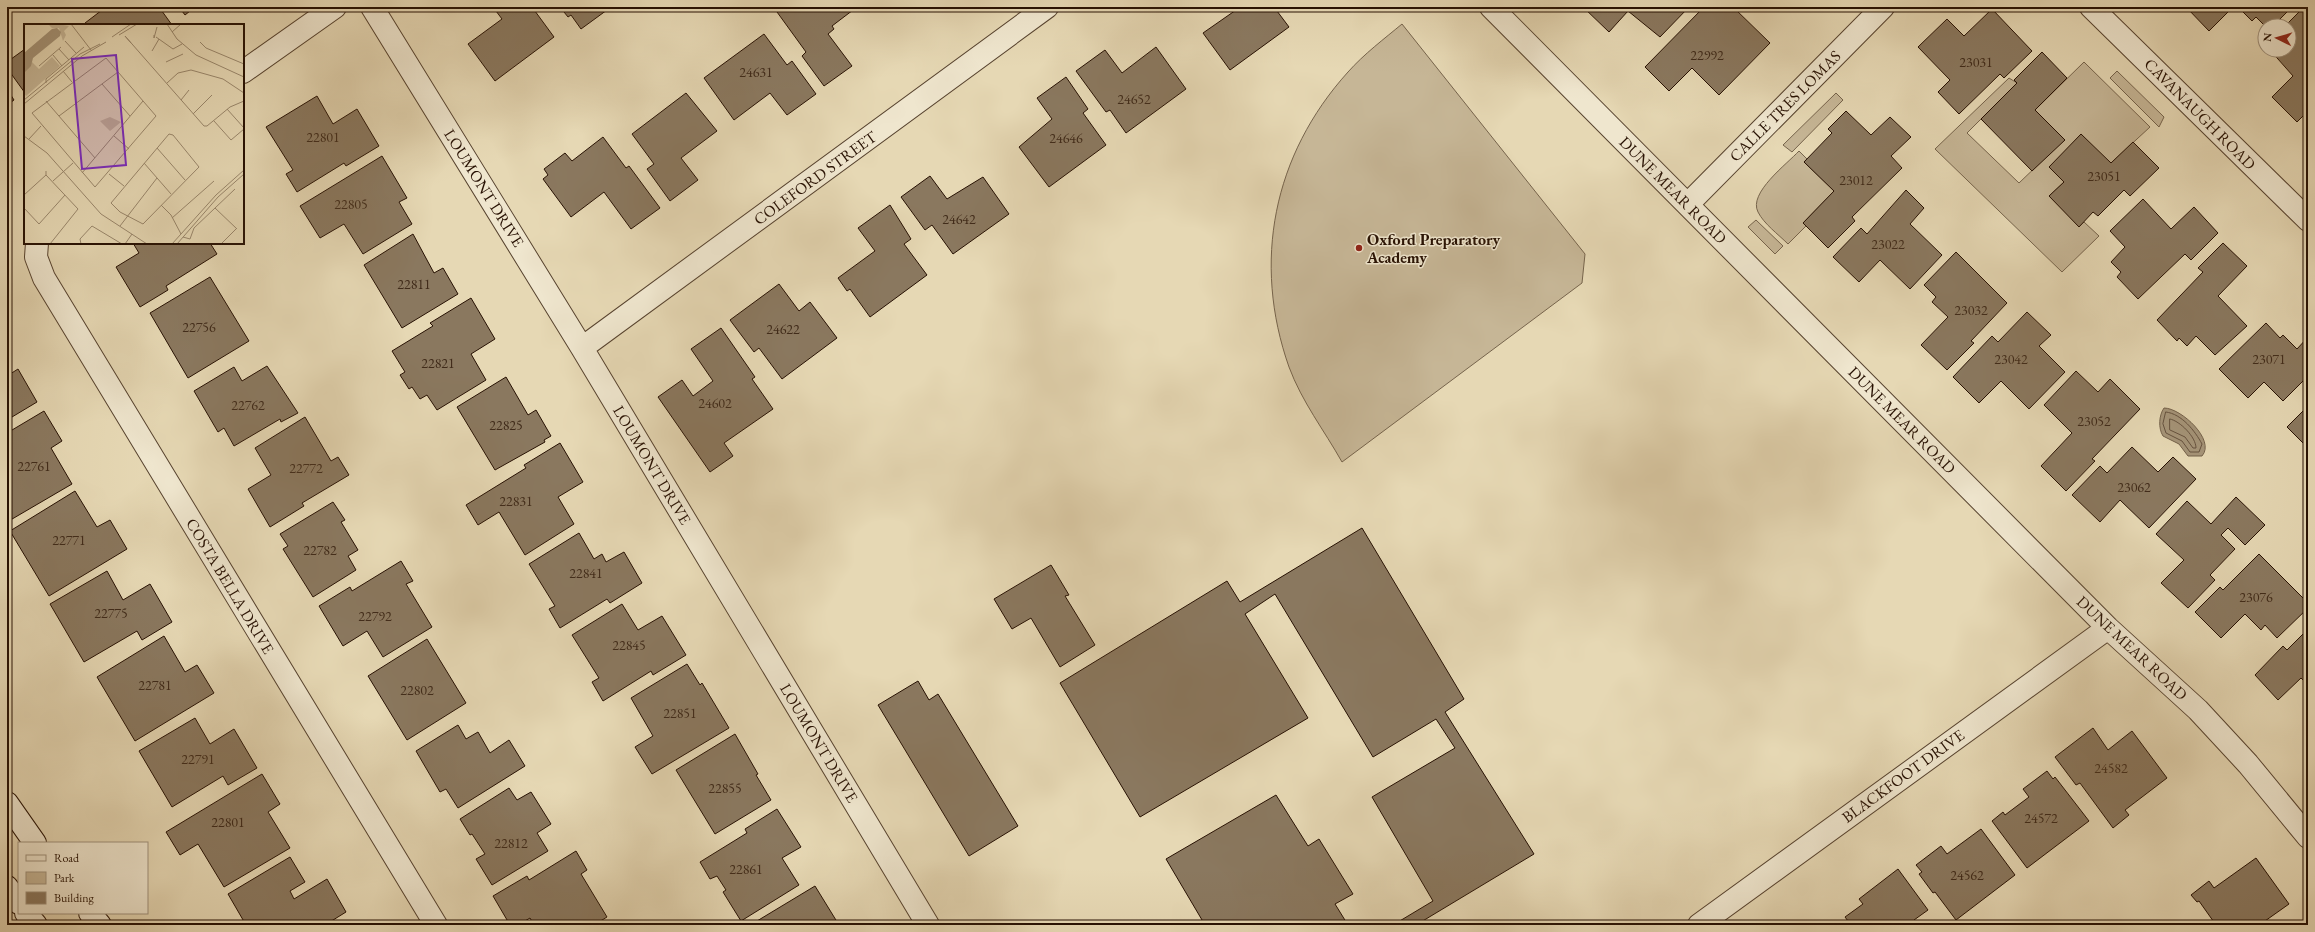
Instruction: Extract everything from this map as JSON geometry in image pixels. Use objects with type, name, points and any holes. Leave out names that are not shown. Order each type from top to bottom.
[{"type":"street","points":[[244,71],[335,7]]},
{"type":"street","name":"LOUMONT DRIVE","points":[[372,7],[582,348],[928,925]]},
{"type":"street","name":"COLEFORD STREET","points":[[582,348],[1047,7]]},
{"type":"street","name":"DUNE MEAR ROAD","points":[[1491,7],[2108,628],[2198,710],[2248,764],[2308,837]]},
{"type":"street","name":"CALLE TRES LOMAS","points":[[1688,204],[1882,7]]},
{"type":"street","name":"CAVANAUGH ROAD","points":[[2091,7],[2308,220]]},
{"type":"street","name":"COSTA BELLA DRIVE","points":[[37,244],[36,257],[44,278],[436,925]]},
{"type":"street","name":"BLACKFOOT DRIVE","points":[[1699,925],[2108,628]]},
{"type":"street","points":[[7,803],[34,842]]},
{"type":"street","points":[[7,887],[18,902]]},
{"type":"street","points":[[27,914],[36,925]]},
{"type":"street","points":[[91,914],[100,925]]},
{"type":"green space","points":[[1402,24],[1585,254],[1582,283],[1342,462],[1294,380],[1278,328],[1272,288],[1272,249],[1276,211],[1287,174],[1302,138],[1322,104],[1354,65]]},
{"type":"green space","points":[[2084,62],[2150,127],[2111,163],[2049,167],[2064,182],[2049,196],[2079,226],[2084,222],[2099,236],[2062,272],[1935,149],[2009,78],[2017,83],[1967,133],[2019,183],[2064,140],[2035,110]]},
{"type":"green space","points":[[2117,71],[2164,117],[2159,127],[2110,78]]},
{"type":"green space","points":[[1836,93],[1843,100],[1792,152],[1783,145]]},
{"type":"green space","points":[[1799,151],[1807,159],[1804,162],[1834,191],[1803,223],[1806,226],[1788,244],[1764,221],[1758,212],[1756,204],[1758,196],[1770,179]]},
{"type":"green space","points":[[1756,220],[1783,246],[1775,254],[1748,227]]},
{"type":"water","points":[[2164,408],[2171,409],[2179,413],[2195,426],[2201,434],[2204,442],[2205,449],[2202,456],[2188,456],[2179,444],[2163,436],[2160,429],[2160,422],[2161,414]]},
{"type":"building","points":[[106,7],[159,7],[171,24],[86,24]]},
{"type":"building","points":[[179,7],[195,7],[185,15]]},
{"type":"building","points":[[493,7],[532,7],[554,37],[495,81],[468,44],[502,19]]},
{"type":"building","points":[[560,7],[605,7],[607,10],[581,29],[571,15],[568,17]]},
{"type":"building","points":[[784,7],[857,7],[832,26],[834,29],[828,34],[852,66],[824,86],[802,56],[806,52],[777,12]]},
{"type":"building","points":[[1234,7],[1274,7],[1289,27],[1230,70],[1203,33],[1236,10]]},
{"type":"building","points":[[1583,7],[1689,7],[1660,37],[1628,11],[1609,32]]},
{"type":"building","points":[[1704,7],[1733,7],[1770,43],[1719,95],[1692,68],[1669,91],[1645,67]]},
{"type":"building","points":[[2186,7],[2233,7],[2209,31]]},
{"type":"building","points":[[2238,7],[2292,7],[2281,18],[2256,17],[2252,21]]},
{"type":"building","points":[[2304,7],[2308,7],[2308,111],[2297,122],[2272,97],[2293,76],[2277,58],[2297,58],[2297,18],[2293,18]]},
{"type":"building","points":[[1992,9],[2032,51],[2004,78],[2000,74],[1959,114],[1938,92],[1950,80],[1918,47],[1947,19],[1964,36]]},
{"type":"building","points":[[764,34],[787,65],[792,61],[816,94],[787,115],[770,93],[734,120],[704,78]]},
{"type":"building","points":[[1156,47],[1186,89],[1126,133],[1110,110],[1106,112],[1076,71],[1105,50],[1122,73]]},
{"type":"building","points":[[24,50],[24,92],[7,68],[7,62]]},
{"type":"building","points":[[2042,52],[2067,78],[2035,110],[2065,140],[2032,171],[1981,119],[2017,83],[2014,80]]},
{"type":"building","points":[[1066,77],[1088,109],[1083,113],[1106,145],[1049,187],[1019,147],[1052,119],[1037,98]]},
{"type":"building","points":[[7,89],[14,100],[7,105]]},
{"type":"building","points":[[686,93],[717,131],[681,158],[698,180],[670,201],[647,169],[654,164],[632,134]]},
{"type":"building","points":[[317,96],[333,124],[357,109],[379,146],[346,166],[344,163],[297,192],[286,174],[293,170],[266,127]]},
{"type":"building","points":[[1846,111],[1871,135],[1890,117],[1911,137],[1891,156],[1902,168],[1852,217],[1855,221],[1828,248],[1803,223],[1834,191],[1804,162],[1832,133],[1828,129]]},
{"type":"building","points":[[2081,134],[2111,163],[2133,142],[2159,168],[2130,196],[2124,190],[2098,216],[2093,212],[2079,227],[2049,196],[2064,182],[2049,167]]},
{"type":"building","points":[[603,137],[626,168],[629,166],[660,208],[631,229],[604,192],[571,217],[543,179],[548,175],[544,169],[565,153],[572,161]]},
{"type":"building","points":[[382,156],[407,198],[399,202],[412,224],[363,254],[344,224],[320,238],[300,206]]},
{"type":"building","points":[[930,176],[947,199],[983,177],[1009,214],[953,254],[932,225],[925,230],[901,197]]},
{"type":"building","points":[[1906,190],[1924,208],[1910,224],[1942,255],[1910,289],[1880,260],[1859,282],[1833,257],[1861,228],[1867,234]]},
{"type":"building","points":[[2143,199],[2171,229],[2194,207],[2218,233],[2191,260],[2185,254],[2138,299],[2117,277],[2121,272],[2111,262],[2125,247],[2110,231]]},
{"type":"building","points":[[890,205],[911,239],[904,244],[927,275],[870,317],[850,289],[847,291],[838,278],[875,251],[858,228]]},
{"type":"building","points":[[413,234],[434,273],[443,268],[458,294],[402,328],[364,265]]},
{"type":"building","points":[[2223,243],[2247,266],[2218,296],[2247,326],[2215,355],[2196,336],[2187,346],[2179,338],[2177,341],[2157,320],[2203,272],[2198,268]]},
{"type":"building","points":[[134,244],[211,244],[217,254],[166,286],[168,290],[140,307],[116,267],[139,253]]},
{"type":"building","points":[[1956,252],[2007,303],[1971,341],[1974,343],[1947,370],[1921,345],[1948,317],[1932,302],[1936,297],[1924,285]]},
{"type":"building","points":[[210,277],[249,341],[188,378],[150,313]]},
{"type":"building","points":[[779,284],[799,311],[810,302],[837,338],[782,379],[759,348],[754,352],[730,320]]},
{"type":"building","points":[[471,298],[495,339],[471,354],[486,380],[437,410],[427,395],[420,399],[412,387],[409,389],[400,375],[405,372],[392,351],[433,326],[430,323]]},
{"type":"building","points":[[2027,312],[2051,335],[2039,346],[2065,372],[2029,409],[2001,381],[1979,403],[1953,377],[1992,336],[1998,342]]},
{"type":"building","points":[[2266,323],[2280,338],[2283,335],[2297,349],[2308,337],[2308,376],[2283,401],[2264,382],[2248,398],[2219,369]]},
{"type":"building","points":[[721,328],[755,377],[752,379],[773,409],[724,443],[733,456],[710,472],[658,397],[682,380],[693,396],[713,381],[691,349]]},
{"type":"building","points":[[267,366],[298,413],[281,422],[280,419],[234,446],[224,428],[218,432],[194,391],[234,367],[242,381]]},
{"type":"building","points":[[18,369],[37,402],[7,420],[7,376]]},
{"type":"building","points":[[2076,371],[2098,392],[2110,379],[2140,409],[2092,459],[2095,461],[2066,491],[2041,466],[2072,433],[2044,405]]},
{"type":"building","points":[[506,377],[528,415],[536,410],[551,436],[544,440],[545,442],[495,470],[457,407]]},
{"type":"building","points":[[2308,406],[2308,448],[2287,427]]},
{"type":"building","points":[[44,411],[62,441],[51,448],[72,484],[7,522],[7,433]]},
{"type":"building","points":[[305,417],[331,461],[338,457],[349,475],[302,503],[304,506],[270,527],[248,489],[271,475],[255,448]]},
{"type":"building","points":[[560,443],[583,482],[558,497],[574,524],[525,555],[499,512],[478,525],[466,505],[526,468],[524,465]]},
{"type":"building","points":[[2132,447],[2158,472],[2173,457],[2196,479],[2149,528],[2120,500],[2100,522],[2072,495],[2100,466],[2107,473]]},
{"type":"building","points":[[75,491],[97,527],[110,520],[127,549],[49,596],[10,531]]},
{"type":"building","points":[[2236,497],[2265,525],[2245,545],[2228,528],[2221,535],[2235,549],[2210,575],[2215,580],[2188,608],[2161,583],[2184,560],[2156,534],[2187,501],[2211,524]]},
{"type":"building","points":[[333,502],[345,520],[341,522],[358,550],[348,556],[356,570],[313,597],[283,549],[288,546],[280,534]]},
{"type":"building","points":[[1362,528],[1464,699],[1445,712],[1534,854],[1416,925],[1393,925],[1433,901],[1372,797],[1455,748],[1436,719],[1373,757],[1275,594],[1245,614],[1308,718],[1140,817],[1060,683],[1227,581],[1240,602]]},
{"type":"building","points":[[579,533],[594,559],[602,554],[606,562],[624,552],[642,583],[610,603],[607,599],[560,628],[549,609],[555,606],[529,564]]},
{"type":"building","points":[[2259,554],[2308,603],[2308,608],[2277,638],[2265,625],[2261,630],[2245,614],[2221,638],[2195,612],[2220,587],[2223,590]]},
{"type":"building","points":[[401,561],[413,581],[406,584],[432,627],[383,657],[367,631],[343,646],[319,606],[350,587],[352,591]]},
{"type":"building","points":[[1051,565],[1069,595],[1065,596],[1095,645],[1060,667],[1031,618],[1012,629],[994,599]]},
{"type":"building","points":[[107,571],[123,600],[150,584],[172,622],[142,640],[137,631],[84,662],[50,604]]},
{"type":"building","points":[[622,604],[638,630],[662,616],[686,655],[653,675],[651,671],[603,701],[592,682],[599,678],[572,635]]},
{"type":"building","points":[[2308,629],[2308,685],[2301,678],[2278,700],[2255,675],[2283,646],[2287,650]]},
{"type":"building","points":[[164,636],[185,672],[197,665],[214,693],[135,741],[97,677]]},
{"type":"building","points":[[427,639],[466,703],[407,740],[368,676]]},
{"type":"building","points":[[687,664],[700,685],[702,683],[729,728],[652,774],[635,747],[653,736],[631,698]]},
{"type":"building","points":[[918,681],[929,700],[938,694],[1018,826],[969,856],[878,705]]},
{"type":"building","points":[[195,718],[210,744],[234,729],[257,768],[228,785],[223,776],[172,807],[139,751]]},
{"type":"building","points":[[458,725],[466,739],[478,732],[490,753],[509,740],[525,766],[458,808],[446,789],[440,792],[416,751]]},
{"type":"building","points":[[2093,728],[2108,750],[2132,731],[2167,778],[2125,810],[2129,815],[2113,828],[2080,783],[2076,785],[2055,757]]},
{"type":"building","points":[[735,734],[771,800],[715,834],[676,770]]},
{"type":"building","points":[[2047,771],[2053,779],[2055,777],[2089,821],[2027,868],[1992,821],[2003,812],[2005,815],[2029,797],[2023,789]]},
{"type":"building","points":[[262,774],[280,804],[268,812],[290,848],[224,887],[198,844],[180,855],[166,832]]},
{"type":"building","points":[[509,788],[517,800],[531,792],[551,824],[537,833],[548,851],[492,885],[476,859],[485,854],[460,819]]},
{"type":"building","points":[[1276,795],[1308,846],[1319,839],[1353,894],[1335,904],[1348,925],[1205,925],[1166,859]]},
{"type":"building","points":[[777,809],[801,847],[782,858],[799,885],[741,921],[723,892],[726,890],[717,876],[710,879],[700,862],[747,833],[745,829]]},
{"type":"building","points":[[1981,829],[2015,875],[1956,920],[1919,874],[1922,872],[1916,865],[1941,846],[1947,854]]},
{"type":"building","points":[[576,851],[587,870],[581,874],[607,917],[594,925],[544,925],[542,922],[534,925],[530,918],[518,925],[510,925],[493,896],[527,876],[529,880]]},
{"type":"building","points":[[290,857],[305,882],[290,891],[294,899],[327,879],[346,912],[325,925],[246,925],[228,894]]},
{"type":"building","points":[[2256,858],[2289,904],[2265,921],[2268,925],[2216,925],[2199,901],[2197,902],[2191,895],[2209,881],[2214,888]]},
{"type":"building","points":[[1898,869],[1928,910],[1914,920],[1918,925],[1851,925],[1845,917],[1863,904],[1859,899]]},
{"type":"building","points":[[815,886],[839,925],[760,925],[757,921]]},
{"type":"place","name":"Oxford Preparatory Academy","points":[[1359,248]]}]
